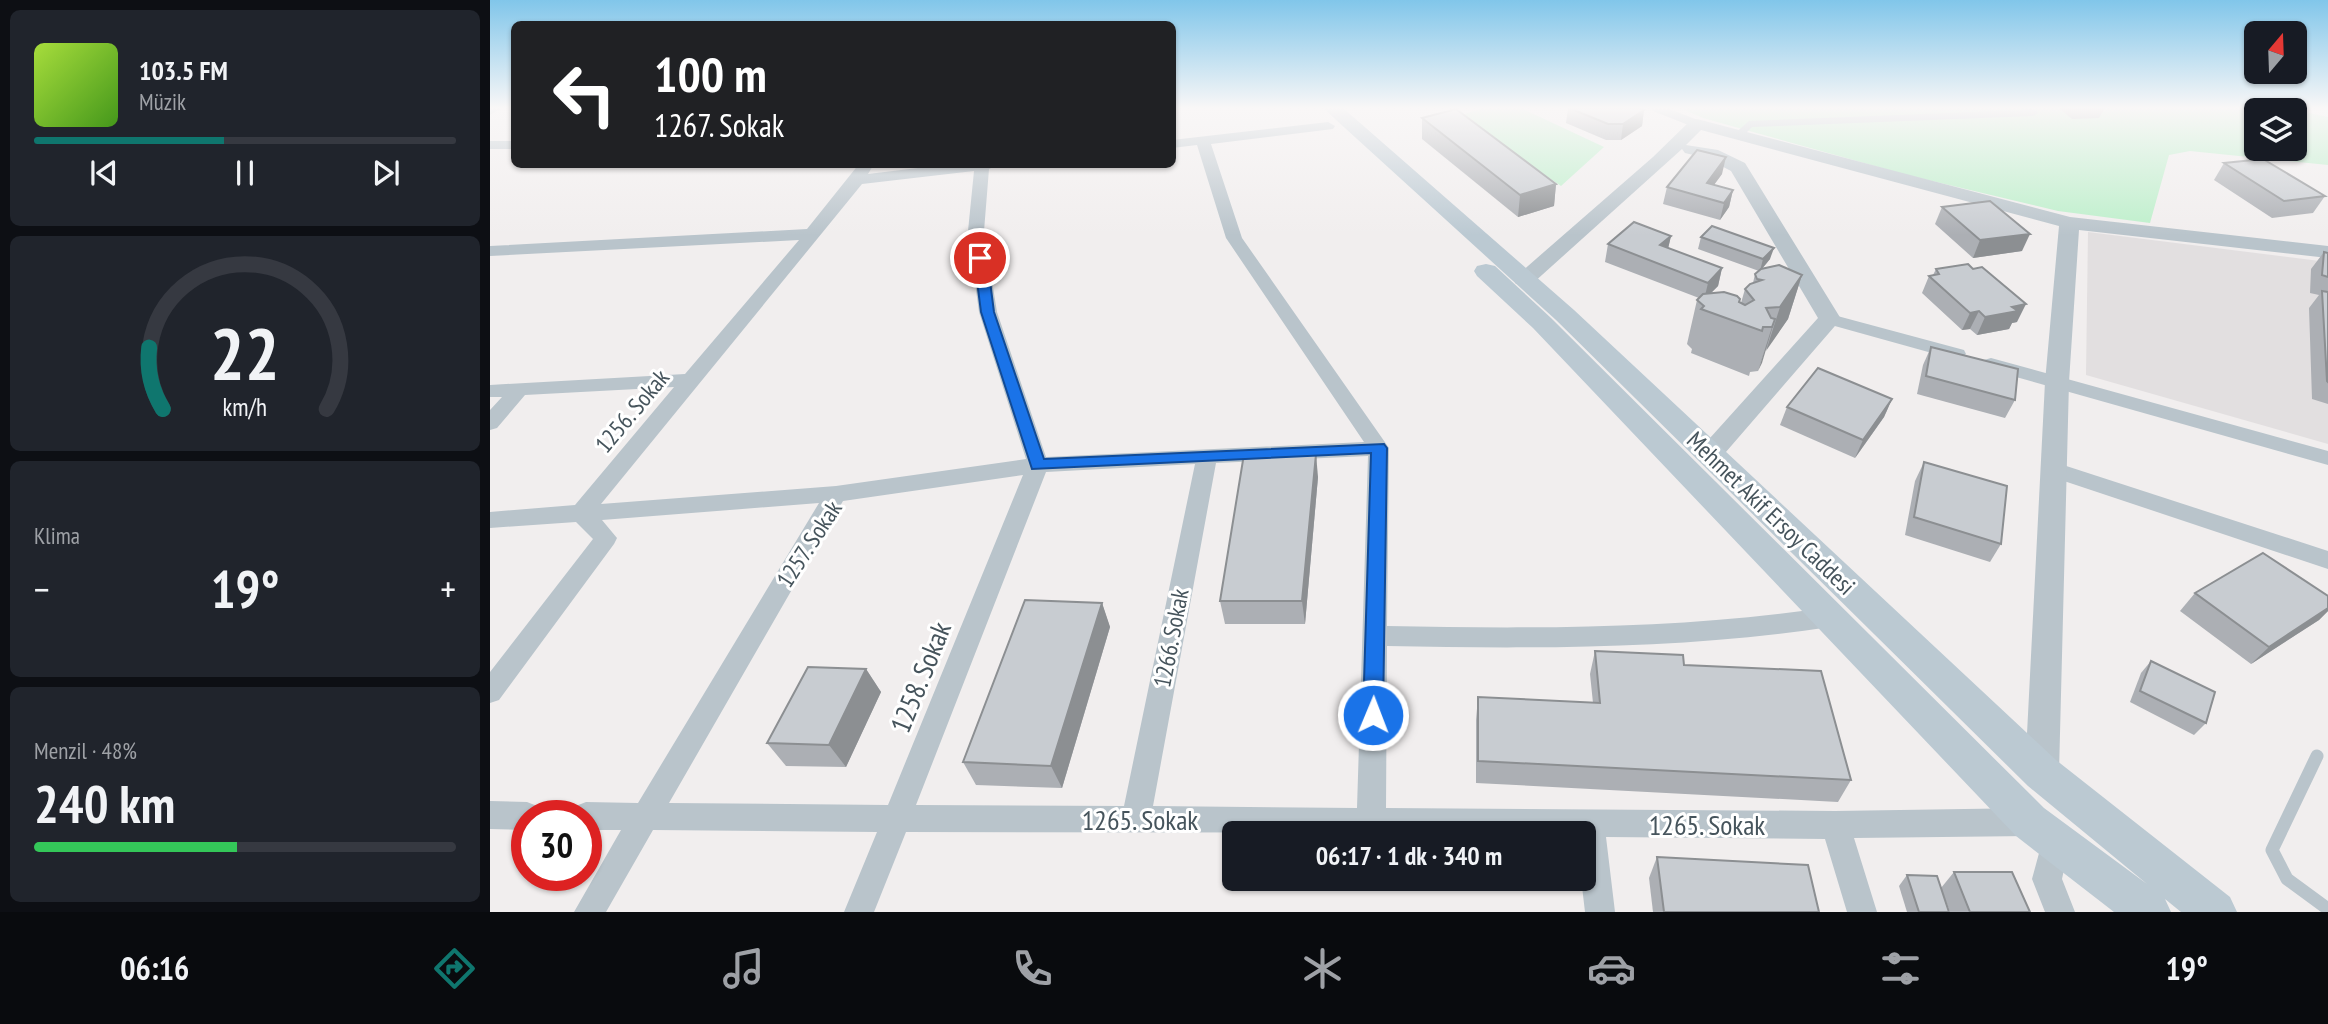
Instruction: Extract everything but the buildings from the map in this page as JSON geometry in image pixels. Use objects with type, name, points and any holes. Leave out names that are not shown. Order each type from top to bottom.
[{"type":"main road","name":"Mehmet Akif Ersoy Caddesi","points":[[1364,151],[1514,283],[1697,461],[2042,773],[2215,912]]},
{"type":"main road","name":"Mehmet Akif Ersoy Caddesi","points":[[1697,461],[1830,617],[2042,831],[2149,912]]},
{"type":"main road","points":[[2042,773],[2042,831]]},
{"type":"street","points":[[1206,151],[1234,238],[1379,448],[1371,821]]},
{"type":"street","points":[[1514,283],[1671,151]]},
{"type":"street","points":[[1694,151],[1738,167],[1830,319],[2328,458]]},
{"type":"street","points":[[1797,151],[2069,223],[2328,252]]},
{"type":"street","points":[[862,172],[933,168]]},
{"type":"street","points":[[986,168],[976,231],[988,312],[1038,465]]},
{"type":"street","name":"1256. Sokak","points":[[581,513],[862,172]]},
{"type":"street","points":[[2042,773],[2057,382],[2069,223]]},
{"type":"street","points":[[490,251],[812,234]]},
{"type":"street","points":[[1697,461],[1830,319]]},
{"type":"street","points":[[490,391],[691,380]]},
{"type":"street","points":[[490,423],[520,389]]},
{"type":"street","name":"1257. Sokak","points":[[589,912],[836,494],[1038,465],[1379,448]]},
{"type":"street","name":"1266. Sokak","points":[[1136,819],[1207,456]]},
{"type":"street","name":"1258. Sokak","points":[[859,912],[1038,465]]},
{"type":"street","points":[[2054,470],[2328,560]]},
{"type":"street","points":[[490,520],[836,494]]},
{"type":"street","points":[[490,692],[606,538],[581,513]]},
{"type":"street","points":[[1375,636],[1644,636],[1759,630],[1830,617]]},
{"type":"street","points":[[490,815],[511,816]]},
{"type":"street","name":"1265. Sokak","points":[[602,816],[1371,821]]},
{"type":"street","name":"1265. Sokak","points":[[1596,823],[1835,825],[2042,831]]},
{"type":"street","points":[[1835,825],[1862,912]]},
{"type":"street","points":[[2042,831],[2047,879],[2060,912]]},
{"type":"street","points":[[1596,876],[1600,912]]},
{"type":"lane","points":[[2317,755],[2272,850],[2278,871],[2294,887],[2328,909]]},
{"type":"shaded area","points":[[2088,232],[2328,262],[2328,444],[2086,375]]},
{"type":"green space","points":[[1509,151],[1600,151],[1561,186]]},
{"type":"green space","points":[[1820,151],[2244,151],[2244,156],[2190,151],[2169,155],[2150,223],[2058,211],[1907,175]]},
{"type":"green space","points":[[2307,151],[2328,151],[2328,165],[2289,161],[2307,161]]},
{"type":"route","points":[[980,258],[988,312],[1038,465],[1379,448],[1373,715]]}]
